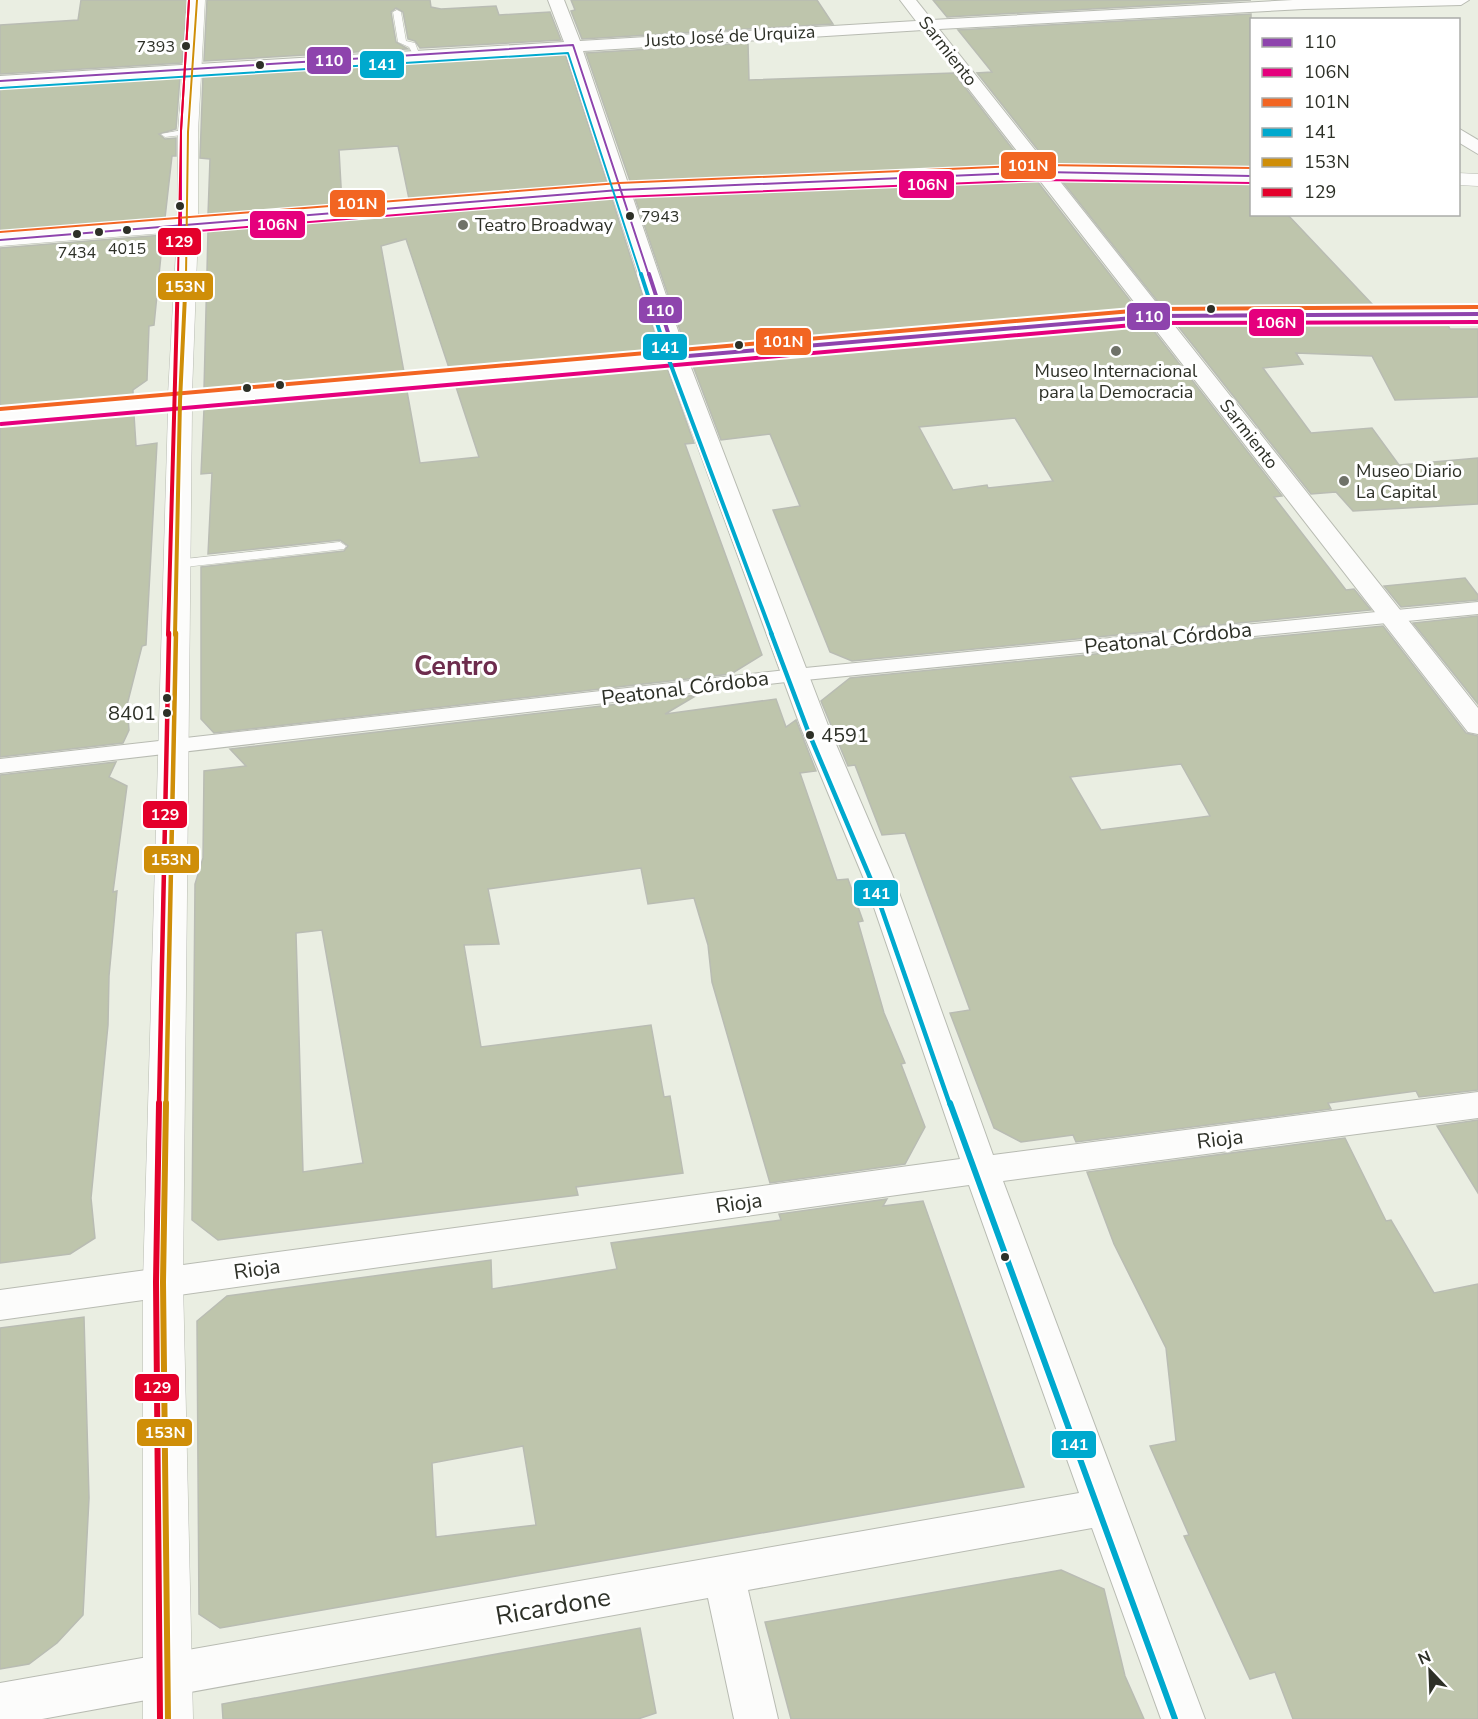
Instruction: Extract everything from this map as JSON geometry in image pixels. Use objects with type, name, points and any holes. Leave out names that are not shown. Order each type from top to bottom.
[{"type":"main road","points":[[168,1697],[163,1282],[172,747],[180,401],[188,225],[188,132],[197,0]]},
{"type":"main road","points":[[0,240],[619,190],[1043,172],[1250,176]]},
{"type":"main road","points":[[1460,180],[1478,180]]},
{"type":"main road","points":[[0,417],[1156,316],[1478,314]]},
{"type":"street","points":[[556,0],[676,357],[795,675],[881,884],[981,1170],[1184,1719]]},
{"type":"street","name":"Sarmiento","points":[[908,0],[1478,726]]},
{"type":"street","name":"Justo José de Urquiza","points":[[0,81],[193,67],[1301,2],[1461,0]]},
{"type":"street","points":[[1301,2],[1321,18]]},
{"type":"street","points":[[1460,135],[1478,149]]},
{"type":"street","name":"Peatonal Córdoba","points":[[0,766],[795,675],[1478,608]]},
{"type":"street","name":"Rioja","points":[[0,1305],[981,1170],[1478,1105]]},
{"type":"street","name":"Ricardone","points":[[0,1706],[168,1697],[724,1576],[1105,1508]]},
{"type":"street","points":[[724,1576],[756,1719]]},
{"type":"lane","points":[[398,12],[402,42],[412,45],[417,54]]},
{"type":"lane","points":[[165,134],[188,132]]},
{"type":"lane","points":[[176,564],[340,546]]},
{"type":"building","points":[[81,0],[187,0],[182,63],[0,74],[0,25],[78,20]]},
{"type":"building","points":[[207,0],[430,0],[431,7],[441,9],[496,6],[499,15],[550,12],[561,40],[420,48],[415,41],[408,39],[403,12],[396,8],[391,12],[396,42],[408,49],[204,61]]},
{"type":"building","points":[[571,0],[817,0],[833,24],[582,39],[571,11],[575,10]]},
{"type":"building","points":[[933,0],[1251,0],[947,17]]},
{"type":"building","points":[[1251,14],[1250,168],[1049,164],[977,73],[992,72],[958,30]]},
{"type":"building","points":[[748,43],[749,80],[954,73],[1025,165],[630,181],[586,53]]},
{"type":"building","points":[[565,54],[607,183],[409,199],[398,146],[339,150],[342,204],[208,215],[210,159],[200,158],[203,76]]},
{"type":"building","points":[[180,77],[176,129],[159,134],[165,139],[176,138],[176,156],[172,156],[165,218],[0,232],[0,88]]},
{"type":"building","points":[[1037,181],[1136,308],[686,348],[635,198]]},
{"type":"building","points":[[1062,181],[1250,184],[1250,216],[1289,216],[1373,305],[1162,307]]},
{"type":"building","points":[[612,199],[660,350],[449,368],[406,239],[381,246],[404,372],[204,390],[208,231]]},
{"type":"building","points":[[163,235],[154,325],[149,326],[147,380],[133,390],[133,396],[0,408],[0,248]]},
{"type":"building","points":[[1447,323],[1450,329],[1478,329],[1478,397],[1395,400],[1372,356],[1296,353],[1303,364],[1263,368],[1311,433],[1372,428],[1399,465],[1478,458],[1478,504],[1353,511],[1336,492],[1311,494],[1177,325]]},
{"type":"building","points":[[1150,326],[1282,496],[1274,497],[1346,590],[1354,589],[1371,610],[852,661],[830,652],[773,510],[800,506],[770,434],[721,440],[693,366]],"holes":[[[1015,418],[1053,481],[988,488],[987,485],[953,490],[919,427]]]},
{"type":"building","points":[[667,368],[694,443],[685,444],[762,655],[731,674],[214,733],[201,719],[201,567],[344,551],[348,546],[340,540],[208,554],[212,473],[201,474],[204,409],[407,391],[420,463],[479,457],[456,387]]},
{"type":"building","points":[[134,415],[136,446],[157,443],[146,645],[142,646],[127,705],[129,730],[123,743],[0,757],[0,426]]},
{"type":"building","points":[[1465,578],[1478,595],[1478,600],[1401,607],[1384,586]]},
{"type":"building","points":[[1478,616],[1478,704],[1413,623]]},
{"type":"building","points":[[1383,626],[1466,733],[1478,736],[1478,1090],[1419,1097],[1416,1091],[1328,1103],[1331,1109],[1076,1142],[1073,1135],[1021,1142],[994,1128],[950,1013],[970,1010],[905,833],[882,835],[855,765],[848,766],[821,701],[850,678]],"holes":[[[1181,764],[1210,816],[1101,830],[1070,777]]]},
{"type":"building","points":[[697,695],[665,714],[776,699],[786,727],[796,720],[816,771],[800,773],[837,880],[848,879],[863,921],[858,922],[884,1013],[905,1063],[901,1064],[925,1127],[905,1164],[770,1183],[712,982],[708,945],[694,898],[648,904],[641,868],[488,889],[499,944],[464,945],[481,1047],[651,1025],[664,1097],[670,1096],[683,1173],[576,1187],[578,1195],[218,1240],[192,1220],[195,884],[203,858],[204,771],[246,766],[230,749]],"holes":[[[322,930],[363,1163],[303,1172],[296,933]]]},
{"type":"building","points":[[116,762],[109,777],[127,786],[113,892],[117,891],[109,976],[108,1025],[91,1198],[95,1238],[70,1254],[0,1263],[0,775]]},
{"type":"building","points":[[1478,1120],[1478,1193],[1437,1126]]},
{"type":"building","points":[[1345,1138],[1386,1221],[1391,1220],[1434,1293],[1478,1284],[1478,1719],[1293,1719],[1275,1672],[1250,1679],[1184,1536],[1189,1535],[1150,1446],[1176,1441],[1166,1348],[1114,1244],[1087,1172]]},
{"type":"building","points":[[887,1199],[883,1206],[923,1201],[1024,1487],[220,1628],[199,1614],[197,1321],[227,1296],[491,1260],[492,1289],[617,1269],[611,1243],[781,1220],[779,1214]],"holes":[[[523,1446],[536,1525],[436,1537],[432,1463]]]},
{"type":"building","points":[[84,1317],[89,1498],[83,1615],[57,1643],[29,1664],[0,1669],[0,1328]]},
{"type":"building","points":[[1061,1570],[1104,1589],[1125,1676],[1144,1719],[791,1719],[765,1622]]},
{"type":"building","points":[[640,1628],[656,1713],[638,1719],[223,1719],[222,1704]]},
{"type":"transit line","name":"106N","points":[[189,0],[181,131],[181,226],[186,232],[619,197],[1043,180],[1250,183]]},
{"type":"transit line","name":"129","points":[[160,1719],[156,1282],[173,401],[181,131],[189,0]]},
{"type":"transit line","name":"153N","points":[[168,1719],[163,1282],[180,401],[188,225],[188,132],[197,0]]},
{"type":"transit line","name":"110","points":[[0,81],[573,45],[676,357],[1156,316],[1478,314]]},
{"type":"transit line","name":"141","points":[[0,88],[568,53],[669,360],[808,731],[874,887],[974,1173],[1175,1719]]},
{"type":"transit line","name":"101N","points":[[0,232],[619,183],[1043,165],[1250,168]]},
{"type":"transit line","name":"110","points":[[0,240],[619,190],[1043,172],[1250,176]]},
{"type":"transit line","name":"101N","points":[[0,409],[1155,309],[1478,307]]},
{"type":"transit line","name":"106N","points":[[1,424],[1156,323],[1478,322]]},
{"type":"place","name":"7393","points":[[186,46]]},
{"type":"place","name":"7943","points":[[630,216]]},
{"type":"place","name":"Teatro Broadway","points":[[463,225]]},
{"type":"place","name":"4015","points":[[127,230]]},
{"type":"place","name":"7434","points":[[77,234]]},
{"type":"place","name":"Museo Internacional para la Democracia","points":[[1116,351]]},
{"type":"place","name":"Museo Diario La Capital","points":[[1344,481]]},
{"type":"place","name":"8401","points":[[167,713]]},
{"type":"place","name":"4591","points":[[810,735]]},
{"type":"district","name":"Centro","points":[[456,666]]}]
